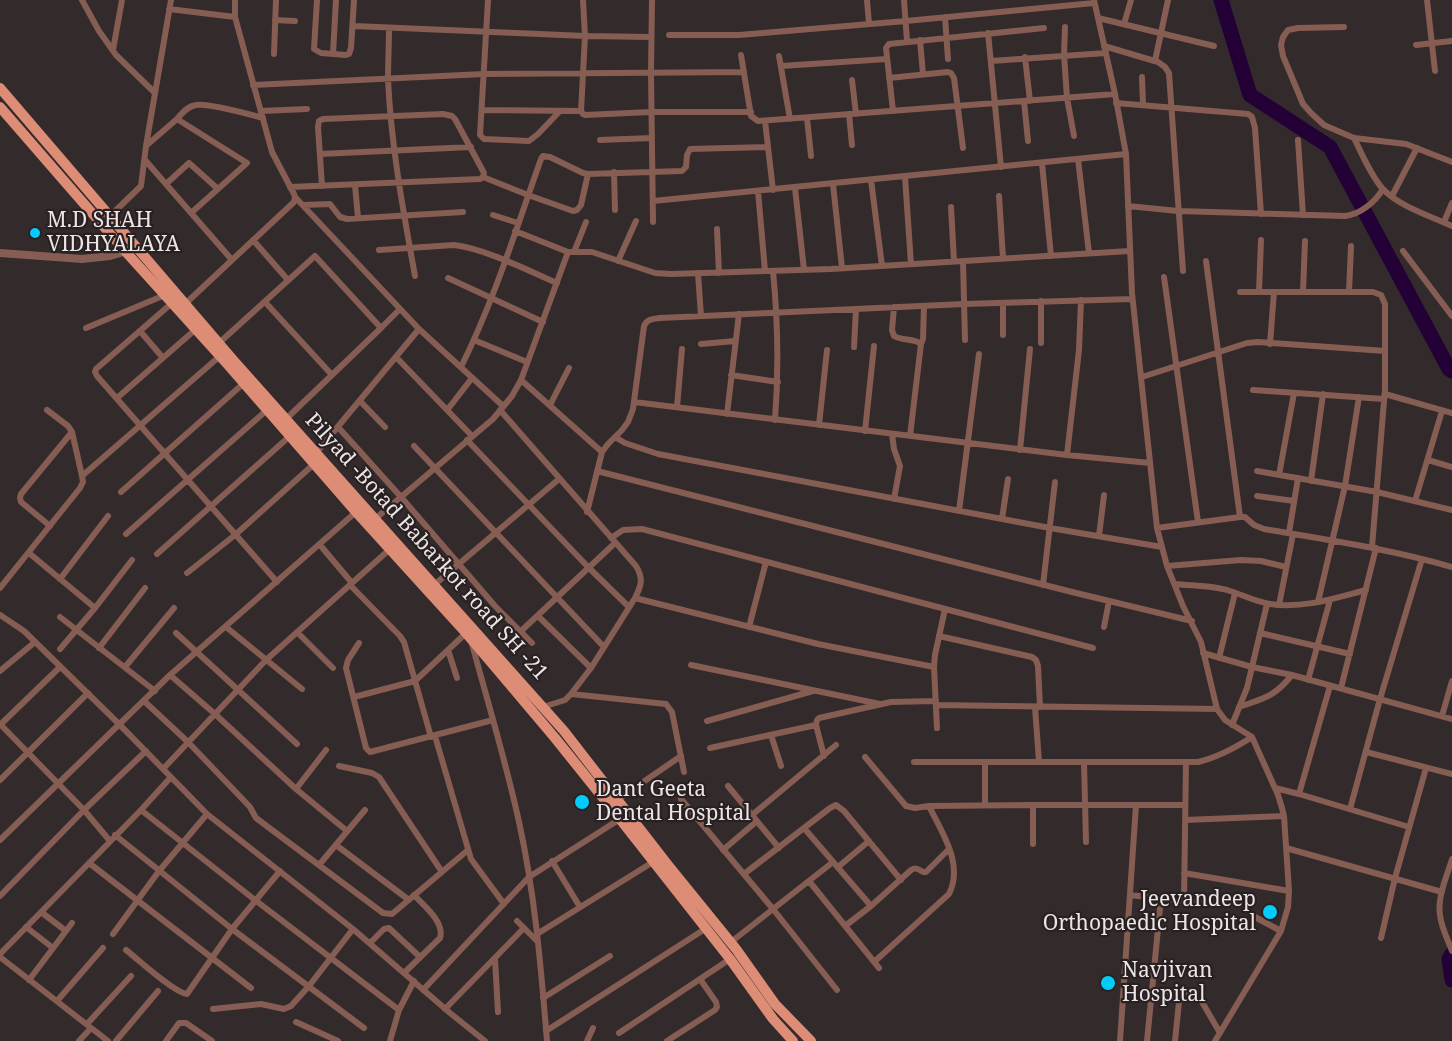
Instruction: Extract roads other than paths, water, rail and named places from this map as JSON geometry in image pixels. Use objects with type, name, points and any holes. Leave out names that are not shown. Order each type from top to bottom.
[{"type":"main road","name":"Pilyad -Botad Babarkot road SH -21","points":[[0,88],[286,419],[356,512],[468,635],[543,707],[564,731],[731,942],[775,1004],[811,1041]]},
{"type":"main road","name":"Pilyad -Botad Babarkot road SH -21","points":[[0,107],[290,436],[375,519],[434,585],[730,959],[773,1019],[793,1041]]},
{"type":"street","points":[[82,0],[99,31],[113,50],[155,93]]},
{"type":"street","points":[[113,50],[122,0]]},
{"type":"street","points":[[110,216],[141,186],[171,0]]},
{"type":"street","points":[[235,0],[235,17],[272,153],[295,197],[419,329],[501,408],[587,512],[636,566],[641,577],[640,588],[591,668],[565,699],[543,707]]},
{"type":"street","points":[[274,54],[276,0]]},
{"type":"street","points":[[317,0],[314,49],[321,53],[333,54],[349,54],[354,26],[354,0]]},
{"type":"street","points":[[333,54],[336,0]]},
{"type":"street","points":[[488,0],[480,135],[484,139],[529,141],[560,111]]},
{"type":"street","points":[[581,111],[585,36],[584,0]]},
{"type":"street","points":[[652,0],[653,222]]},
{"type":"street","points":[[867,0],[869,24]]},
{"type":"street","points":[[904,0],[907,41]]},
{"type":"street","points":[[1124,24],[1131,0]]},
{"type":"street","points":[[1155,61],[1168,0]]},
{"type":"street","points":[[1427,0],[1435,71]]},
{"type":"street","points":[[669,35],[739,35],[945,18],[1094,1],[1126,154],[1132,299],[1157,528],[1167,566],[1201,642],[1217,709],[1224,720],[1252,737],[1275,788],[1284,816],[1289,891],[1288,907],[1281,931],[1215,1041]]},
{"type":"street","points":[[169,9],[235,17]]},
{"type":"street","points":[[945,18],[948,59]]},
{"type":"street","points":[[1098,18],[1214,46]]},
{"type":"street","points":[[275,20],[295,21]]},
{"type":"street","points":[[354,26],[651,37]]},
{"type":"street","points":[[1065,27],[1064,56],[1067,98],[1074,136]]},
{"type":"street","points":[[1344,27],[1298,28],[1288,30],[1283,37],[1281,45],[1283,56],[1303,104],[1324,125],[1354,138],[1406,144],[1452,162]]},
{"type":"street","points":[[389,28],[388,78],[395,151],[415,276]]},
{"type":"street","points":[[893,111],[887,45],[907,41],[1044,28]]},
{"type":"street","points":[[988,33],[1001,167]]},
{"type":"street","points":[[920,40],[923,74]]},
{"type":"street","points":[[1416,45],[1452,41]]},
{"type":"street","points":[[991,61],[1064,56],[1105,50],[1155,61],[1165,67],[1169,73],[1183,271]]},
{"type":"street","points":[[741,55],[751,112],[754,119],[758,121],[1115,94]]},
{"type":"street","points":[[779,56],[790,119]]},
{"type":"street","points":[[1025,57],[1028,141]]},
{"type":"street","points":[[781,66],[887,59]]},
{"type":"street","points":[[253,85],[484,74],[744,72]]},
{"type":"street","points":[[889,78],[951,73],[954,78],[963,148]]},
{"type":"street","points":[[1142,77],[1143,105]]},
{"type":"street","points":[[852,80],[852,146]]},
{"type":"street","points":[[1116,103],[1248,114],[1252,117],[1255,128],[1260,214]]},
{"type":"street","points":[[146,146],[188,108],[196,105],[262,114],[307,109]]},
{"type":"street","points":[[482,110],[581,111],[585,115],[651,112],[751,112]]},
{"type":"street","points":[[322,186],[318,127],[319,121],[323,119],[443,114],[452,116],[471,147],[484,173],[483,177]]},
{"type":"street","points":[[807,118],[811,156]]},
{"type":"street","points":[[177,119],[247,163],[191,213]]},
{"type":"street","points":[[765,121],[773,190]]},
{"type":"street","points":[[600,140],[652,138]]},
{"type":"street","points":[[1354,138],[1375,179],[1383,189],[1413,209],[1452,226]]},
{"type":"street","points":[[1298,140],[1303,215]]},
{"type":"street","points":[[320,154],[471,147]]},
{"type":"street","points":[[460,367],[474,340],[491,297],[543,156],[588,174],[682,171],[685,170],[687,151],[690,148],[768,147]]},
{"type":"street","points":[[1392,196],[1417,148]]},
{"type":"street","points":[[653,201],[1126,154]]},
{"type":"street","points":[[1078,159],[1089,253]]},
{"type":"street","points":[[145,160],[232,260]]},
{"type":"street","points":[[166,184],[189,163],[218,189]]},
{"type":"street","points":[[1042,163],[1051,256]]},
{"type":"street","points":[[614,172],[615,210]]},
{"type":"street","points":[[290,187],[480,179],[483,177],[566,209],[577,210],[581,205],[588,174]]},
{"type":"street","points":[[905,177],[911,264]]},
{"type":"street","points":[[872,180],[882,266]]},
{"type":"street","points":[[833,184],[842,268]]},
{"type":"street","points":[[356,185],[358,218]]},
{"type":"street","points":[[795,188],[804,270]]},
{"type":"street","points":[[1128,206],[1178,211],[1345,216],[1356,213],[1374,201],[1383,189]]},
{"type":"street","points":[[758,191],[765,271]]},
{"type":"street","points":[[999,196],[1003,258]]},
{"type":"street","points":[[185,304],[294,202],[295,197]]},
{"type":"street","points":[[1444,222],[1452,203]]},
{"type":"street","points":[[303,205],[330,204],[340,217],[346,219],[463,212]]},
{"type":"street","points":[[951,207],[954,261]]},
{"type":"street","points":[[494,215],[518,223]]},
{"type":"street","points":[[375,519],[493,419],[521,380],[557,283],[586,222]]},
{"type":"street","points":[[618,261],[636,222]]},
{"type":"street","points":[[717,229],[719,273]]},
{"type":"street","points":[[516,231],[571,252],[592,252],[656,273],[670,274],[882,266],[1130,250]]},
{"type":"street","points":[[254,240],[288,280]]},
{"type":"street","points":[[1259,292],[1261,240]]},
{"type":"street","points":[[1303,292],[1305,241]]},
{"type":"street","points":[[379,250],[463,246],[557,283]]},
{"type":"street","points":[[1349,292],[1351,246]]},
{"type":"street","points":[[0,253],[82,259],[110,256],[137,248]]},
{"type":"street","points":[[1403,251],[1452,316]]},
{"type":"street","points":[[219,343],[315,256],[381,328]]},
{"type":"street","points":[[963,261],[965,340]]},
{"type":"street","points":[[1206,261],[1240,517]]},
{"type":"street","points":[[773,271],[777,312],[778,382],[775,420]]},
{"type":"street","points":[[698,273],[701,316]]},
{"type":"street","points":[[1164,277],[1198,522]]},
{"type":"street","points":[[448,278],[543,322]]},
{"type":"street","points":[[1240,292],[1373,292],[1381,295],[1385,304],[1384,396],[1374,548],[1366,590],[1341,688]]},
{"type":"street","points":[[1270,344],[1274,292]]},
{"type":"street","points":[[86,328],[169,299]]},
{"type":"street","points":[[169,299],[140,331],[95,372],[277,582]]},
{"type":"street","points":[[587,512],[602,452],[628,422],[633,410],[646,321],[660,318],[777,312],[1132,299]]},
{"type":"street","points":[[1067,455],[1079,350],[1081,300]]},
{"type":"street","points":[[265,302],[332,375]]},
{"type":"street","points":[[1041,302],[1041,343]]},
{"type":"street","points":[[1003,303],[1003,335]]},
{"type":"street","points":[[910,436],[923,339],[924,306]]},
{"type":"street","points":[[894,307],[892,330],[894,336],[918,341],[921,344]]},
{"type":"street","points":[[286,419],[400,309]]},
{"type":"street","points":[[854,347],[856,309]]},
{"type":"street","points":[[727,414],[739,314]]},
{"type":"street","points":[[117,398],[196,329]]},
{"type":"street","points":[[187,573],[235,534],[315,458],[419,329]]},
{"type":"street","points":[[140,331],[163,358]]},
{"type":"street","points":[[474,340],[527,363]]},
{"type":"street","points":[[701,344],[735,341]]},
{"type":"street","points":[[1142,377],[1247,343],[1385,351]]},
{"type":"street","points":[[866,431],[874,346]]},
{"type":"street","points":[[1020,450],[1030,349]]},
{"type":"street","points":[[677,407],[682,350]]},
{"type":"street","points":[[819,425],[827,350]]},
{"type":"street","points":[[960,511],[979,354]]},
{"type":"street","points":[[82,476],[220,356]]},
{"type":"street","points":[[396,357],[448,410],[529,504],[629,608]]},
{"type":"street","points":[[550,405],[568,368]]},
{"type":"street","points":[[731,375],[778,382]]},
{"type":"street","points":[[448,410],[472,378]]},
{"type":"street","points":[[521,380],[602,452]]},
{"type":"street","points":[[121,492],[244,383]]},
{"type":"street","points":[[1253,390],[1359,397],[1384,396],[1452,414]]},
{"type":"street","points":[[1279,475],[1294,393]]},
{"type":"street","points":[[1311,481],[1323,394]]},
{"type":"street","points":[[1318,602],[1346,486],[1359,397]]},
{"type":"street","points":[[360,401],[385,427]]},
{"type":"street","points":[[634,402],[1020,450],[1150,462]]},
{"type":"street","points":[[0,588],[80,488],[82,482],[72,432],[68,426],[46,410]]},
{"type":"street","points":[[126,534],[267,410]]},
{"type":"street","points":[[1415,501],[1442,411]]},
{"type":"street","points":[[338,427],[495,606],[532,643]]},
{"type":"street","points":[[50,526],[21,502],[20,498],[72,432]]},
{"type":"street","points":[[892,434],[892,443],[900,466],[894,499]]},
{"type":"street","points":[[157,554],[290,436]]},
{"type":"street","points":[[615,437],[625,443],[658,454],[1162,547]]},
{"type":"street","points":[[414,446],[604,647]]},
{"type":"street","points":[[1428,460],[1452,467]]},
{"type":"street","points":[[597,471],[1109,602],[1192,621]]},
{"type":"street","points":[[1257,471],[1377,492],[1452,510]]},
{"type":"street","points":[[1279,605],[1298,478]]},
{"type":"street","points":[[434,585],[559,479]]},
{"type":"street","points":[[1002,519],[1008,479]]},
{"type":"street","points":[[1043,585],[1055,482]]},
{"type":"street","points":[[1099,536],[1104,495]]},
{"type":"street","points":[[1257,496],[1294,501]]},
{"type":"street","points":[[0,840],[170,675],[356,512]]},
{"type":"street","points":[[60,579],[108,516]]},
{"type":"street","points":[[1157,528],[1245,517],[1258,527],[1374,548],[1452,567]]},
{"type":"street","points":[[520,632],[589,568],[623,530],[642,529],[1093,648]]},
{"type":"street","points":[[320,545],[351,584],[404,642],[468,850],[476,867],[504,904]]},
{"type":"street","points":[[163,769],[266,660],[390,549]]},
{"type":"street","points":[[29,553],[95,608]]},
{"type":"street","points":[[1350,809],[1422,559]]},
{"type":"street","points":[[60,649],[132,560]]},
{"type":"street","points":[[1167,566],[1253,560],[1286,567]]},
{"type":"street","points":[[749,627],[766,562]]},
{"type":"street","points":[[1175,584],[1219,588],[1267,604],[1279,605],[1330,600],[1366,590]]},
{"type":"street","points":[[99,648],[145,588]]},
{"type":"street","points":[[1219,658],[1235,593]]},
{"type":"street","points":[[634,598],[818,644],[934,667]]},
{"type":"street","points":[[1308,680],[1330,600]]},
{"type":"street","points":[[1104,627],[1109,602]]},
{"type":"street","points":[[1232,725],[1247,688],[1267,604]]},
{"type":"street","points":[[125,667],[174,608]]},
{"type":"street","points":[[937,728],[934,667],[945,609]]},
{"type":"street","points":[[1,616],[24,631],[207,814],[353,928],[485,1041]]},
{"type":"street","points":[[538,616],[591,668]]},
{"type":"street","points":[[60,617],[155,691]]},
{"type":"street","points":[[226,627],[302,689]]},
{"type":"street","points":[[297,632],[333,668]]},
{"type":"street","points":[[177,633],[297,744]]},
{"type":"street","points":[[1260,633],[1350,654]]},
{"type":"street","points":[[354,697],[415,681],[468,635],[520,824],[537,938],[547,1041]]},
{"type":"street","points":[[939,636],[1032,657],[1036,660],[1038,666],[1039,762]]},
{"type":"street","points":[[0,671],[35,642]]},
{"type":"street","points":[[359,642],[346,668],[366,748],[370,752],[493,720]]},
{"type":"street","points":[[448,650],[457,678]]},
{"type":"street","points":[[1203,653],[1452,719]]},
{"type":"street","points":[[691,665],[880,704]]},
{"type":"street","points":[[60,666],[0,725],[84,810],[110,841]]},
{"type":"street","points":[[170,675],[296,789],[347,831]]},
{"type":"street","points":[[1239,707],[1274,694],[1292,675]]},
{"type":"street","points":[[1442,716],[1452,681]]},
{"type":"street","points":[[1299,794],[1330,686]]},
{"type":"street","points":[[707,721],[815,691]]},
{"type":"street","points":[[0,780],[88,693]]},
{"type":"street","points":[[571,694],[666,704],[672,712],[684,772]]},
{"type":"street","points":[[144,701],[189,741],[250,807],[256,818],[383,913],[392,914],[468,850]]},
{"type":"street","points":[[824,756],[816,725],[817,720],[826,715],[891,702],[1038,707],[1217,709]]},
{"type":"street","points":[[710,748],[816,725]]},
{"type":"street","points":[[771,735],[781,766]]},
{"type":"street","points":[[914,762],[1186,762],[1212,759],[1252,737]]},
{"type":"street","points":[[723,850],[754,818],[836,745]]},
{"type":"street","points":[[296,789],[326,750]]},
{"type":"street","points":[[0,896],[84,810],[146,751]]},
{"type":"street","points":[[1366,752],[1452,774]]},
{"type":"street","points":[[617,800],[681,756]]},
{"type":"street","points":[[865,757],[906,806],[915,808],[985,805],[1185,805]]},
{"type":"street","points":[[985,762],[985,805]]},
{"type":"street","points":[[1084,762],[1086,842]]},
{"type":"street","points":[[1184,901],[1186,762]]},
{"type":"street","points":[[339,766],[372,773],[379,777],[442,872]]},
{"type":"street","points":[[1381,938],[1395,878],[1426,768]]},
{"type":"street","points":[[108,1041],[0,956],[171,777]]},
{"type":"street","points":[[728,786],[779,848]]},
{"type":"street","points":[[1275,788],[1410,827]]},
{"type":"street","points":[[681,799],[837,990]]},
{"type":"street","points":[[1033,805],[1033,844]]},
{"type":"street","points":[[1120,1041],[1136,805]]},
{"type":"street","points":[[744,874],[836,806],[843,811],[901,880]]},
{"type":"street","points":[[809,881],[876,965],[949,894],[953,886],[954,864],[929,806]]},
{"type":"street","points":[[141,810],[399,1010]]},
{"type":"street","points":[[319,865],[365,810]]},
{"type":"street","points":[[112,934],[159,871],[207,814]]},
{"type":"street","points":[[1185,820],[1284,816]]},
{"type":"street","points":[[423,990],[529,876],[620,819]]},
{"type":"street","points":[[804,828],[871,906]]},
{"type":"street","points":[[116,836],[232,929],[364,1028]]},
{"type":"street","points":[[838,867],[869,841]]},
{"type":"street","points":[[336,844],[412,897],[439,923],[442,930],[440,938],[404,973]]},
{"type":"street","points":[[1286,848],[1442,892]]},
{"type":"street","points":[[845,926],[914,868],[926,872],[949,849]]},
{"type":"street","points":[[1452,859],[1440,906],[1440,915],[1452,951]]},
{"type":"street","points":[[552,861],[580,907]]},
{"type":"street","points":[[537,938],[580,907],[653,862]]},
{"type":"street","points":[[731,942],[833,862]]},
{"type":"street","points":[[89,863],[251,987]]},
{"type":"street","points":[[126,950],[184,994],[191,988],[232,929],[280,871]]},
{"type":"street","points":[[1184,873],[1289,891]]},
{"type":"street","points":[[1130,895],[1201,903]]},
{"type":"street","points":[[1147,1041],[1161,898]]},
{"type":"street","points":[[41,912],[66,931]]},
{"type":"street","points":[[1253,916],[1281,931]]},
{"type":"street","points":[[517,921],[537,938]]},
{"type":"street","points":[[29,980],[72,923]]},
{"type":"street","points":[[26,927],[53,948]]},
{"type":"street","points":[[213,1009],[257,1004],[284,1009],[291,1006],[353,928]]},
{"type":"street","points":[[370,943],[388,928],[420,957]]},
{"type":"street","points":[[445,1009],[524,928]]},
{"type":"street","points":[[546,1031],[705,929]]},
{"type":"street","points":[[57,1001],[103,948]]},
{"type":"street","points":[[543,998],[610,956]]},
{"type":"street","points":[[495,959],[498,1012]]},
{"type":"street","points":[[619,1033],[730,959]]},
{"type":"street","points":[[79,1041],[131,976]]},
{"type":"street","points":[[667,1041],[717,1007],[700,979]]},
{"type":"street","points":[[390,1041],[399,1010],[414,981]]},
{"type":"street","points":[[1152,990],[1198,995],[1220,1033]]},
{"type":"street","points":[[116,1041],[158,991]]},
{"type":"street","points":[[1175,1041],[1180,992]]},
{"type":"street","points":[[166,1041],[179,1023],[183,1022],[212,1041]]},
{"type":"street","points":[[296,1022],[338,1041]]},
{"type":"street","points":[[586,1041],[593,1028]]},
{"type":"waterway","points":[[1221,0],[1250,95],[1330,147],[1452,371]]},
{"type":"waterway","points":[[1452,954],[1449,959],[1452,980]]},
{"type":"place","name":"M.D SHAH VIDHYALAYA","points":[[35,233]]},
{"type":"place","name":"Dant Geeta Dental Hospital","points":[[582,802]]},
{"type":"place","name":"Jeevandeep Orthopaedic Hospital","points":[[1270,912]]},
{"type":"place","name":"Navjivan Hospital","points":[[1108,983]]}]
